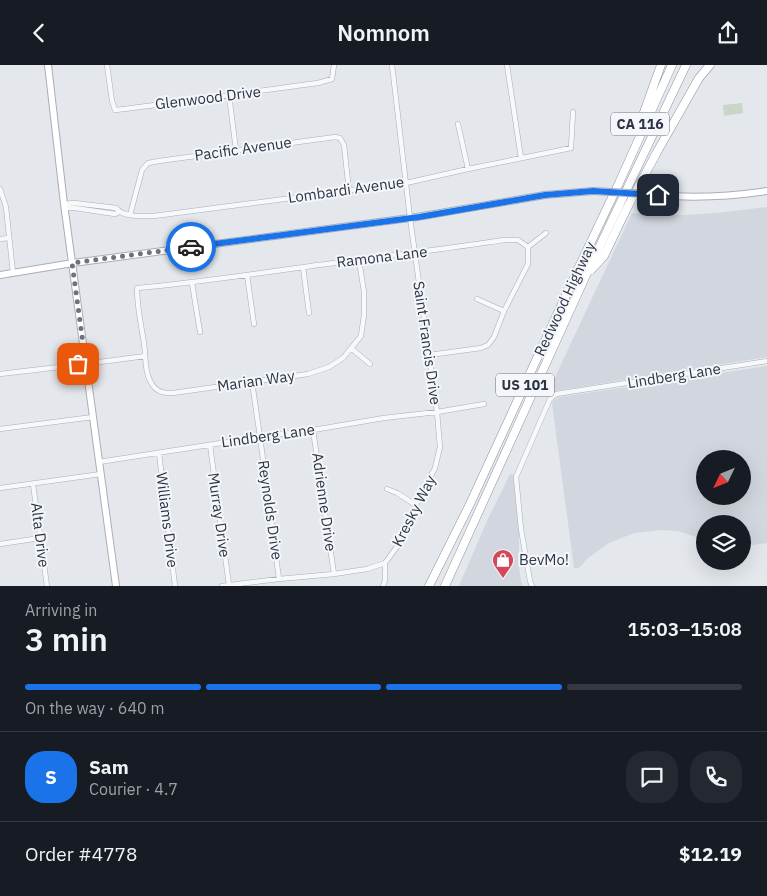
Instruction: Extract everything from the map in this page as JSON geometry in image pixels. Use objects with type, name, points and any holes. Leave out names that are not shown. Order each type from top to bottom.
[{"type":"highway","name":"CA 116","points":[[619,183],[661,65]]},
{"type":"highway","name":"Redwood Highway","points":[[429,586],[470,504],[672,65]]},
{"type":"highway","name":"Redwood Highway","points":[[445,586],[586,275],[686,65]]},
{"type":"highway","name":"CA 116","points":[[586,275],[604,256],[653,159],[699,78],[710,65]]},
{"type":"main road","points":[[48,65],[72,263],[116,586]]},
{"type":"main road","points":[[0,275],[72,263],[410,218],[545,195],[593,191],[713,197],[767,191]]},
{"type":"street","name":"Glenwood Drive","points":[[106,65],[114,110],[318,83],[332,79],[334,65]]},
{"type":"street","name":"Saint Francis Drive","points":[[392,65],[410,218],[437,412]]},
{"type":"street","points":[[507,65],[521,158]]},
{"type":"street","points":[[229,95],[236,150]]},
{"type":"street","name":"Lombardi Avenue","points":[[65,206],[74,203],[116,208],[119,212],[130,215],[154,216],[406,183],[571,148],[572,112]]},
{"type":"street","points":[[458,124],[468,169]]},
{"type":"street","name":"Pacific Avenue","points":[[130,215],[142,171],[148,163],[335,137],[340,139],[344,145],[349,191]]},
{"type":"street","points":[[0,189],[6,207],[13,273]]},
{"type":"street","points":[[429,355],[482,348],[488,345],[494,337],[504,311],[528,263],[528,247],[546,233]]},
{"type":"street","points":[[0,239],[9,238]]},
{"type":"street","name":"Ramona Lane","points":[[145,356],[139,319],[137,288],[192,283],[504,240],[518,241],[528,247]]},
{"type":"street","name":"Marian Way","points":[[145,356],[150,382],[155,389],[164,393],[308,374],[329,367],[343,358],[362,336],[364,292],[358,260]]},
{"type":"street","points":[[303,267],[308,313]]},
{"type":"street","points":[[247,275],[254,324]]},
{"type":"street","points":[[192,283],[200,331]]},
{"type":"street","points":[[478,299],[504,311]]},
{"type":"street","points":[[352,349],[370,364]]},
{"type":"street","points":[[0,374],[76,364],[86,365],[145,356]]},
{"type":"street","name":"Lindberg Lane","points":[[532,586],[521,529],[516,477],[553,396],[767,361]]},
{"type":"street","name":"Reynolds Drive","points":[[252,382],[279,579]]},
{"type":"street","name":"Lindberg Lane","points":[[99,461],[313,431],[384,418],[484,404]]},
{"type":"street","name":"Kresky Way","points":[[222,586],[334,574],[367,569],[385,563],[399,544],[435,468],[440,447],[437,412]]},
{"type":"street","points":[[0,429],[93,417]]},
{"type":"street","name":"Adrienne Drive","points":[[313,431],[334,574]]},
{"type":"street","name":"Murray Drive","points":[[210,445],[229,585]]},
{"type":"street","name":"Williams Drive","points":[[159,453],[175,586]]},
{"type":"street","points":[[0,488],[101,474]]},
{"type":"street","name":"Alta Drive","points":[[33,483],[47,586]]},
{"type":"street","points":[[387,489],[416,505]]},
{"type":"street","points":[[0,544],[40,538]]},
{"type":"street","points":[[383,586],[385,581],[385,563]]},
{"type":"shaded area","points":[[767,207],[767,357],[548,392],[632,213],[683,215]]},
{"type":"shaded area","points":[[767,366],[767,543],[751,545],[751,515],[696,515],[696,537],[678,531],[661,530],[634,533],[609,543],[588,558],[579,568],[574,568],[552,403],[560,397]]},
{"type":"shaded area","points":[[510,474],[514,475],[519,521],[519,567],[523,586],[459,586],[487,521]]},
{"type":"green space","points":[[742,103],[743,113],[724,116],[723,105]]},
{"type":"way so far","points":[[78,364],[86,365],[72,263],[191,247]]},
{"type":"place","name":"BevMo!","points":[[503,579]]},
{"type":"route","points":[[191,247],[419,217],[545,195],[593,191],[658,195]]}]
